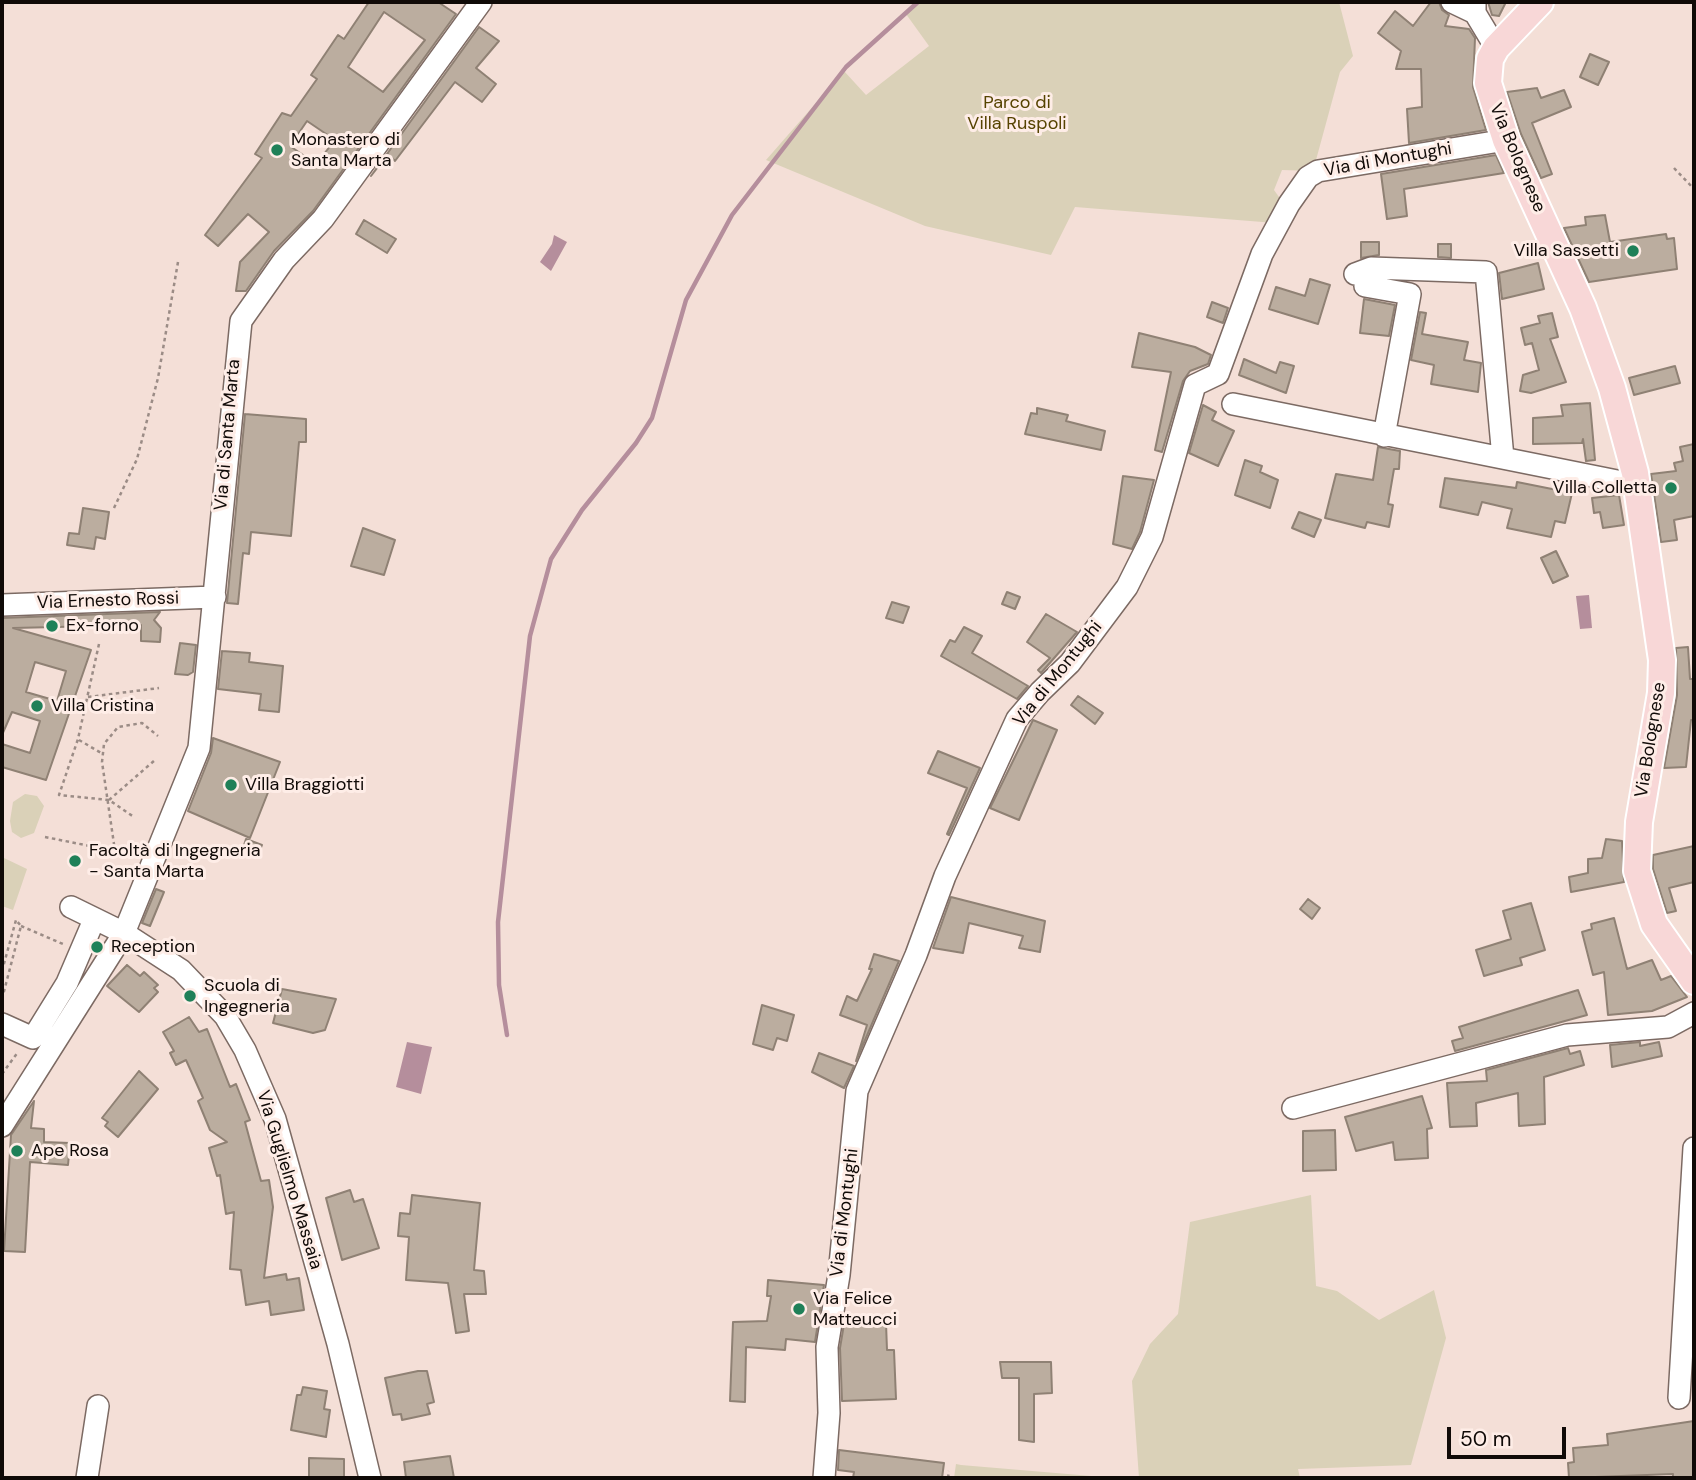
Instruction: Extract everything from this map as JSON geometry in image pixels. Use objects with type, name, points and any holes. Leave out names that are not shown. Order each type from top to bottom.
[{"type":"main road","name":"Via Bolognese","points":[[1539,2],[1496,48],[1490,59],[1488,83],[1506,139],[1583,308],[1612,388],[1637,485],[1662,660],[1661,693],[1639,822],[1637,871],[1654,924],[1694,981]]},
{"type":"street","name":"Via di Santa Marta","points":[[2,1126],[124,933],[199,748],[241,321],[284,260],[323,219],[481,2]]},
{"type":"street","points":[[1452,2],[1475,7],[1496,48]]},
{"type":"street","name":"Via di Montughi","points":[[824,1478],[829,1413],[827,1348],[839,1275],[858,1091],[912,966],[945,876],[1017,719],[1070,663],[1127,587],[1152,537],[1195,385],[1218,374],[1262,254],[1289,204],[1308,177],[1318,171],[1506,139]]},
{"type":"street","points":[[1384,436],[1410,293],[1360,280],[1371,268],[1486,272],[1503,458]]},
{"type":"street","points":[[1233,404],[1637,485]]},
{"type":"street","name":"Via Ernesto Rossi","points":[[2,605],[215,597]]},
{"type":"street","name":"Via Guglielmo Massaia","points":[[71,907],[124,933],[171,962],[191,978],[225,1016],[245,1050],[275,1119],[338,1344],[370,1478]]},
{"type":"street","points":[[2,1024],[33,1038],[66,983],[94,920]]},
{"type":"street","points":[[1293,1108],[1567,1035],[1668,1027],[1694,1013]]},
{"type":"street","points":[[1679,1398],[1694,1148]]},
{"type":"street","points":[[87,1478],[98,1406]]},
{"type":"path","points":[[1674,168],[1694,190]]},
{"type":"path","points":[[114,508],[137,459],[152,401],[178,262]]},
{"type":"path","points":[[99,644],[79,739],[60,796],[109,800],[134,817]]},
{"type":"path","points":[[88,697],[159,688]]},
{"type":"path","points":[[45,837],[116,851],[103,754],[104,744],[118,727],[142,723],[158,736]]},
{"type":"path","points":[[79,739],[103,754]]},
{"type":"path","points":[[109,800],[155,760]]},
{"type":"path","points":[[2,971],[16,920],[21,926],[80,951]]},
{"type":"path","points":[[2,999],[21,926]]},
{"type":"path","points":[[2,1074],[24,1044]]},
{"type":"path","points":[[948,1478],[949,1471]]},
{"type":"green space","name":"Parco di Villa Ruspoli","points":[[921,2],[1339,2],[1353,56],[1340,72],[1313,171],[1282,170],[1274,190],[1284,204],[1275,223],[1075,207],[1051,255],[925,226],[766,160],[844,71],[866,95],[929,46],[906,14]]},
{"type":"green space","points":[[25,794],[37,796],[44,806],[34,833],[21,838],[12,832],[10,821],[13,802]]},
{"type":"green space","points":[[4,858],[27,869],[13,910],[2,906]]},
{"type":"green space","points":[[1311,1195],[1316,1286],[1337,1291],[1379,1320],[1434,1290],[1446,1338],[1411,1465],[1298,1469],[1300,1478],[1139,1478],[1132,1381],[1150,1344],[1178,1314],[1190,1222]]},
{"type":"green space","points":[[956,1464],[961,1465],[1115,1478],[954,1478]]},
{"type":"shaded area","points":[[554,235],[567,242],[551,271],[540,262],[552,244]]},
{"type":"shaded area","points":[[1589,595],[1592,628],[1580,629],[1576,596]]},
{"type":"shaded area","points":[[407,1042],[432,1047],[421,1094],[396,1087]]},
{"type":"building","name":"Monastero di Santa Marta","points":[[369,2],[438,2],[456,14],[313,211],[274,251],[246,291],[236,291],[240,262],[269,232],[248,214],[218,246],[205,235],[262,158],[255,154],[282,113],[291,116],[317,79],[311,75],[338,35],[344,39]],"holes":[[[384,12],[425,40],[383,92],[348,67]],[[307,121],[335,140],[316,164],[290,146]]]},
{"type":"building","points":[[1431,2],[1439,2],[1442,10],[1449,15],[1445,26],[1469,29],[1475,38],[1473,87],[1486,130],[1409,143],[1407,109],[1422,107],[1421,69],[1396,69],[1401,51],[1378,33],[1395,11],[1413,26]]},
{"type":"building","points":[[1488,2],[1506,2],[1499,16],[1492,15]]},
{"type":"building","points":[[479,27],[499,41],[476,68],[496,84],[482,102],[455,82],[395,161],[388,154],[371,176]]},
{"type":"building","points":[[1590,54],[1609,62],[1598,85],[1580,77]]},
{"type":"building","points":[[1537,88],[1541,98],[1564,90],[1571,107],[1532,123],[1552,174],[1541,178],[1521,134],[1507,92]]},
{"type":"building","points":[[1496,155],[1504,173],[1404,189],[1407,216],[1387,219],[1381,174]]},
{"type":"building","name":"Villa Sassetti","points":[[1605,215],[1610,242],[1666,234],[1667,239],[1674,238],[1677,269],[1589,282],[1564,228],[1586,225],[1585,217]]},
{"type":"building","points":[[364,220],[396,239],[387,253],[356,234]]},
{"type":"building","points":[[1361,242],[1379,242],[1379,255],[1361,258]]},
{"type":"building","points":[[1438,244],[1451,244],[1451,258],[1438,257]]},
{"type":"building","points":[[1538,263],[1544,289],[1502,299],[1499,273]]},
{"type":"building","points":[[1310,279],[1330,285],[1318,324],[1269,309],[1276,287],[1305,296]]},
{"type":"building","points":[[1364,299],[1395,305],[1389,336],[1360,333]]},
{"type":"building","points":[[1212,302],[1228,308],[1223,323],[1207,317]]},
{"type":"building","points":[[1420,312],[1426,313],[1422,334],[1468,342],[1464,360],[1481,363],[1478,392],[1431,384],[1434,365],[1411,360]]},
{"type":"building","points":[[1552,313],[1558,337],[1550,339],[1566,382],[1531,393],[1520,391],[1523,375],[1539,370],[1532,343],[1525,345],[1521,328],[1540,323],[1538,316]]},
{"type":"building","points":[[1139,333],[1195,347],[1211,355],[1208,364],[1190,371],[1183,381],[1162,452],[1155,450],[1171,372],[1132,367]]},
{"type":"building","points":[[1244,359],[1276,373],[1280,362],[1294,366],[1286,393],[1239,375]]},
{"type":"building","points":[[1675,366],[1680,383],[1634,395],[1629,378]]},
{"type":"building","points":[[1590,403],[1595,460],[1586,461],[1583,439],[1582,443],[1533,444],[1533,418],[1563,416],[1561,405]]},
{"type":"building","points":[[1203,405],[1216,412],[1212,420],[1234,431],[1218,466],[1189,453]]},
{"type":"building","points":[[1037,408],[1068,415],[1066,421],[1105,431],[1101,450],[1025,434],[1031,413],[1037,414]]},
{"type":"building","points":[[245,414],[306,419],[306,442],[299,442],[291,536],[251,532],[249,554],[243,553],[238,604],[227,603]]},
{"type":"building","name":"Villa Colletta","points":[[1694,444],[1694,516],[1674,520],[1677,540],[1661,542],[1651,474],[1676,471],[1674,463],[1683,461],[1680,447]]},
{"type":"building","points":[[1378,447],[1400,451],[1399,469],[1394,469],[1388,504],[1393,505],[1389,527],[1367,522],[1365,528],[1325,518],[1336,474],[1373,480]]},
{"type":"building","points":[[1245,460],[1262,466],[1260,472],[1278,480],[1270,508],[1235,495]]},
{"type":"building","points":[[1123,476],[1154,480],[1140,532],[1132,549],[1113,544]]},
{"type":"building","points":[[1445,478],[1516,488],[1517,482],[1572,493],[1565,523],[1555,521],[1551,537],[1507,528],[1512,509],[1482,502],[1478,515],[1440,507]]},
{"type":"building","points":[[1619,495],[1624,525],[1603,528],[1600,512],[1594,513],[1592,498]]},
{"type":"building","points":[[83,508],[109,512],[105,539],[96,537],[94,549],[67,545],[69,533],[79,534]]},
{"type":"building","points":[[1299,512],[1321,520],[1314,537],[1292,528]]},
{"type":"building","points":[[363,528],[395,540],[384,575],[351,566]]},
{"type":"building","points":[[1556,551],[1568,576],[1553,583],[1541,558]]},
{"type":"building","points":[[1007,592],[1020,597],[1015,609],[1002,604]]},
{"type":"building","points":[[892,602],[909,607],[903,623],[886,618]]},
{"type":"building","name":"Villa Cristina","points":[[160,612],[154,620],[161,628],[160,642],[141,641],[141,625],[13,628],[91,650],[46,780],[2,767],[2,744],[30,753],[40,721],[12,712],[2,735],[2,618]],"holes":[[[35,662],[66,671],[57,701],[26,692]]]},
{"type":"building","points":[[1046,614],[1077,632],[1041,673],[1038,670],[1050,658],[1027,642]]},
{"type":"building","points":[[964,627],[982,636],[972,653],[1028,686],[1017,699],[941,656],[950,640],[955,642]]},
{"type":"building","points":[[180,643],[196,645],[193,672],[188,675],[175,674]]},
{"type":"building","points":[[1688,647],[1690,679],[1694,679],[1694,720],[1691,720],[1686,767],[1664,768],[1677,695],[1676,648]]},
{"type":"building","points":[[222,651],[250,653],[249,662],[283,666],[279,712],[259,710],[261,694],[218,689]]},
{"type":"building","points":[[1078,696],[1103,713],[1095,724],[1071,705]]},
{"type":"building","points":[[1033,720],[1057,730],[1019,820],[990,808]]},
{"type":"building","name":"Villa Braggiotti","points":[[213,738],[280,762],[250,838],[188,811],[211,753]]},
{"type":"building","points":[[938,751],[980,768],[949,835],[947,834],[967,788],[928,773]]},
{"type":"building","points":[[246,839],[262,845],[257,858],[242,851]]},
{"type":"building","points":[[1606,839],[1622,841],[1624,882],[1571,892],[1569,877],[1588,873],[1588,859],[1602,858]]},
{"type":"building","points":[[1694,846],[1694,882],[1669,888],[1676,911],[1667,913],[1653,869],[1653,855]]},
{"type":"building","points":[[156,889],[164,892],[150,926],[142,923]]},
{"type":"building","points":[[951,897],[1045,921],[1040,952],[1019,948],[1023,936],[969,923],[963,953],[933,948]]},
{"type":"building","points":[[1308,899],[1320,908],[1312,919],[1300,909]]},
{"type":"building","points":[[1531,903],[1545,950],[1520,958],[1522,965],[1484,976],[1476,950],[1511,939],[1503,911]]},
{"type":"building","points":[[1614,918],[1627,969],[1652,960],[1661,980],[1671,976],[1687,997],[1652,1011],[1608,1015],[1604,972],[1593,975],[1582,932],[1592,929],[1591,924]]},
{"type":"building","points":[[874,954],[899,961],[856,1061],[867,1025],[840,1015],[847,996],[857,1001],[872,969],[869,969]]},
{"type":"building","points":[[127,965],[140,976],[144,972],[158,985],[154,988],[158,992],[139,1012],[107,986]]},
{"type":"building","points":[[282,989],[336,999],[325,1030],[313,1033],[273,1023]]},
{"type":"building","points":[[1578,990],[1587,1015],[1455,1051],[1452,1041],[1463,1038],[1459,1027]]},
{"type":"building","points":[[762,1005],[794,1015],[787,1041],[777,1038],[773,1050],[753,1044]]},
{"type":"building","points":[[189,1017],[199,1032],[207,1029],[230,1087],[236,1084],[250,1120],[245,1122],[261,1181],[269,1180],[273,1207],[264,1278],[286,1274],[287,1280],[299,1278],[304,1310],[271,1315],[269,1301],[246,1305],[241,1270],[230,1269],[234,1212],[226,1214],[220,1175],[217,1176],[209,1148],[227,1142],[210,1130],[198,1101],[203,1098],[186,1060],[176,1065],[170,1053],[174,1051],[163,1032]]},
{"type":"building","points":[[1640,1042],[1640,1046],[1659,1042],[1662,1056],[1612,1067],[1610,1045]]},
{"type":"building","points":[[1568,1048],[1570,1054],[1580,1051],[1584,1065],[1544,1077],[1545,1124],[1519,1126],[1518,1093],[1476,1103],[1477,1126],[1450,1127],[1447,1083],[1487,1081],[1486,1070]]},
{"type":"building","points":[[819,1053],[854,1066],[844,1088],[812,1072]]},
{"type":"building","points":[[139,1071],[158,1089],[118,1137],[105,1126],[108,1122],[102,1118]]},
{"type":"building","points":[[1422,1096],[1432,1128],[1427,1129],[1428,1158],[1395,1160],[1393,1142],[1356,1151],[1345,1117]]},
{"type":"building","points":[[34,1101],[31,1128],[44,1129],[44,1142],[70,1143],[68,1165],[30,1162],[25,1252],[4,1251],[11,1135]]},
{"type":"building","points":[[1335,1130],[1336,1170],[1303,1171],[1303,1131]]},
{"type":"building","points":[[350,1190],[354,1202],[363,1199],[379,1248],[342,1260],[326,1198]]},
{"type":"building","points":[[412,1195],[480,1203],[474,1270],[484,1271],[486,1294],[464,1294],[469,1331],[456,1333],[448,1283],[406,1280],[409,1237],[398,1236],[400,1213],[410,1214]]},
{"type":"building","name":"Via Felice Matteucci","points":[[768,1280],[824,1285],[815,1342],[786,1339],[785,1350],[746,1347],[745,1402],[730,1401],[733,1322],[767,1321],[771,1296],[767,1296]]},
{"type":"building","points":[[886,1323],[887,1350],[894,1350],[896,1399],[842,1401],[840,1348],[844,1324]]},
{"type":"building","points":[[1000,1362],[1051,1362],[1052,1393],[1034,1394],[1034,1442],[1019,1440],[1019,1378],[1002,1378]]},
{"type":"building","points":[[427,1371],[434,1402],[427,1404],[430,1414],[402,1420],[401,1414],[393,1415],[385,1378]]},
{"type":"building","points":[[303,1387],[327,1391],[324,1409],[330,1410],[326,1437],[291,1430],[297,1395],[301,1395]]},
{"type":"building","points":[[1694,1421],[1694,1478],[1673,1478],[1673,1474],[1569,1478],[1568,1463],[1574,1462],[1573,1448],[1608,1445],[1607,1434]]},
{"type":"building","points":[[839,1450],[944,1463],[942,1478],[853,1478],[854,1472],[838,1470]]},
{"type":"building","points":[[450,1456],[454,1478],[406,1478],[404,1462]]},
{"type":"building","points":[[309,1458],[344,1459],[344,1478],[309,1478]]},
{"type":"waterway","points":[[507,1035],[499,985],[498,922],[530,636],[551,559],[582,510],[636,443],[652,418],[686,300],[732,215],[846,67],[918,2]]},
{"type":"place","name":"Monastero di Santa Marta","points":[[277,150]]},
{"type":"place","name":"Villa Sassetti","points":[[1633,251]]},
{"type":"place","name":"Villa Colletta","points":[[1671,488]]},
{"type":"place","name":"Ex-forno","points":[[52,626]]},
{"type":"place","name":"Villa Cristina","points":[[37,706]]},
{"type":"place","name":"Villa Braggiotti","points":[[231,785]]},
{"type":"place","name":"Facoltà di Ingegneria - Santa Marta","points":[[75,861]]},
{"type":"place","name":"Reception","points":[[97,947]]},
{"type":"place","name":"Scuola di Ingegneria","points":[[190,996]]},
{"type":"place","name":"Ape Rosa","points":[[17,1151]]},
{"type":"place","name":"Via Felice Matteucci","points":[[799,1309]]}]
